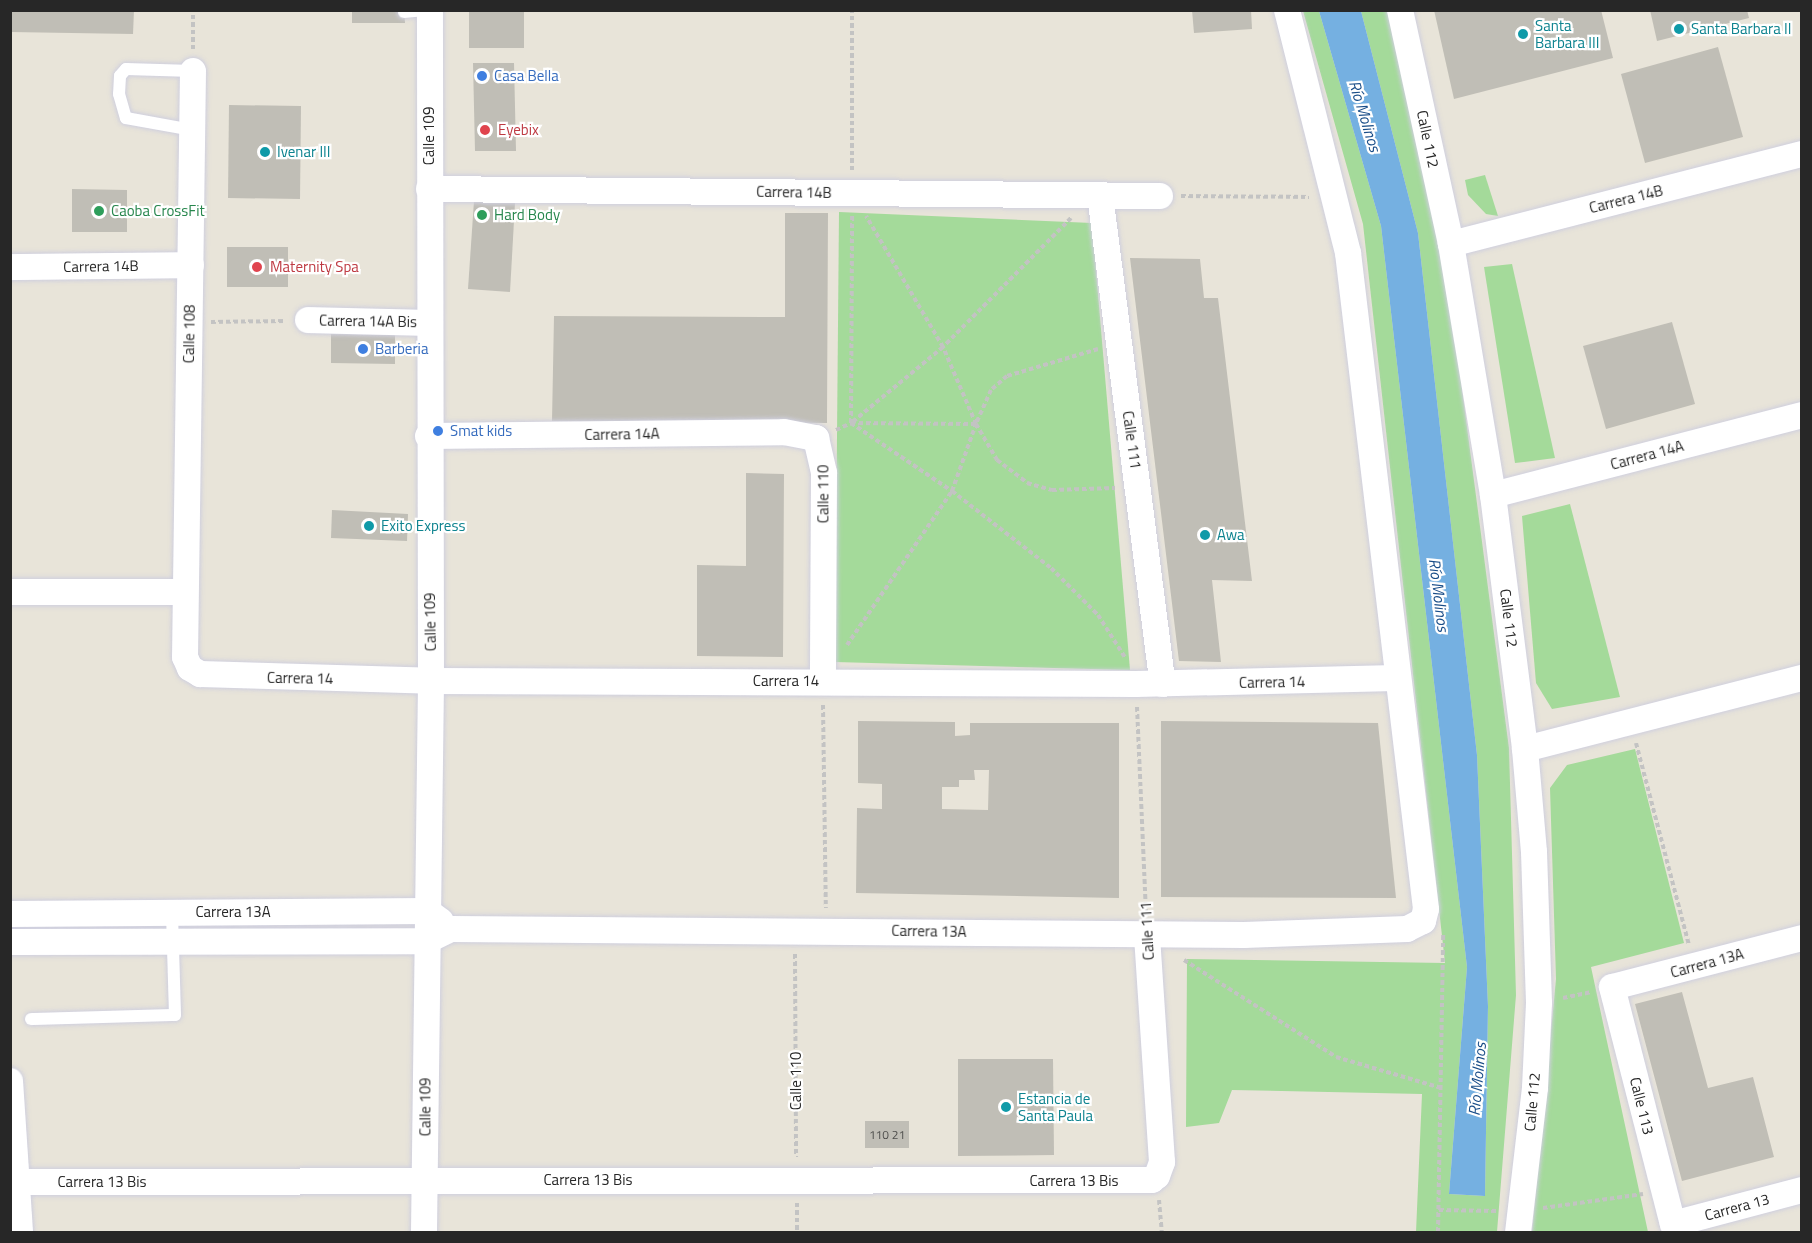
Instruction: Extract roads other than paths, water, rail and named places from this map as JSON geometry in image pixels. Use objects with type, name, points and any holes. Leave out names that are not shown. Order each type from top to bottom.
[{"type":"street","name":"Calle 109","points":[[424,1233],[431,681],[428,436],[429,10]]},
{"type":"street","points":[[1287,10],[1336,197],[1348,253],[1396,678]]},
{"type":"street","name":"Calle 112","points":[[1400,10],[1451,244],[1493,495],[1525,749],[1534,852],[1539,1003],[1535,1088],[1515,1219]]},
{"type":"street","name":"Calle 108","points":[[186,657],[193,71]]},
{"type":"street","name":"Carrera 14B","points":[[1451,244],[1802,154]]},
{"type":"street","name":"Carrera 14B","points":[[429,189],[1160,196]]},
{"type":"street","name":"Calle 111","points":[[1097,195],[1119,344],[1163,684]]},
{"type":"street","name":"Carrera 14B","points":[[10,267],[191,265]]},
{"type":"street","name":"Carrera 14A Bis","points":[[308,320],[428,323]]},
{"type":"street","name":"Carrera 14A","points":[[1493,495],[1802,415]]},
{"type":"street","name":"Carrera 14A","points":[[428,436],[784,432],[816,438]]},
{"type":"street","name":"Calle 110","points":[[816,438],[824,473],[823,681]]},
{"type":"street","points":[[10,592],[185,592]]},
{"type":"street","name":"Carrera 14","points":[[186,657],[190,668],[211,677],[431,681],[1163,684],[1396,678]]},
{"type":"street","name":"Carrera 13A","points":[[10,942],[426,941],[451,929],[795,929],[1147,935],[1407,929],[1423,921],[1426,909],[1396,678]]},
{"type":"street","points":[[1525,749],[1802,678]]},
{"type":"street","points":[[427,911],[451,929]]},
{"type":"street","name":"Carrera 13A","points":[[10,914],[427,911]]},
{"type":"street","name":"Calle 111","points":[[1147,935],[1162,1162],[1157,1176]]},
{"type":"street","name":"Carrera 13A","points":[[1612,987],[1802,938]]},
{"type":"street","name":"Calle 113","points":[[1612,987],[1673,1224]]},
{"type":"street","points":[[10,1081],[20,1233]]},
{"type":"street","name":"Carrera 13 Bis","points":[[16,1182],[1144,1181],[1157,1176]]},
{"type":"street","name":"Carrera 13","points":[[1673,1224],[1802,1190]]},
{"type":"lane","points":[[404,12],[429,10]]},
{"type":"lane","points":[[193,71],[126,69],[120,76],[119,94],[126,118],[193,130]]},
{"type":"lane","points":[[31,1019],[175,1015],[172,912]]},
{"type":"water","name":"Río Molinos","points":[[1319,11],[1361,11],[1418,233],[1477,755],[1488,1006],[1485,1196],[1449,1194],[1467,967],[1381,226]]},
{"type":"place","name":"Santa Barbara II","points":[[1679,29]]},
{"type":"place","name":"Santa Barbara III","points":[[1523,34]]},
{"type":"place","name":"Casa Bella","points":[[482,76]]},
{"type":"place","name":"Eyebix","points":[[485,130]]},
{"type":"place","name":"Ivenar III","points":[[265,152]]},
{"type":"place","name":"Caoba CrossFit","points":[[99,211]]},
{"type":"place","name":"Hard Body","points":[[482,215]]},
{"type":"place","name":"Maternity Spa","points":[[257,267]]},
{"type":"place","name":"Barberia","points":[[363,349]]},
{"type":"place","name":"Smat kids","points":[[438,431]]},
{"type":"place","name":"Exito Express","points":[[369,526]]},
{"type":"place","name":"Awa","points":[[1205,535]]},
{"type":"place","name":"Estancia de Santa Paula","points":[[1006,1107]]}]
